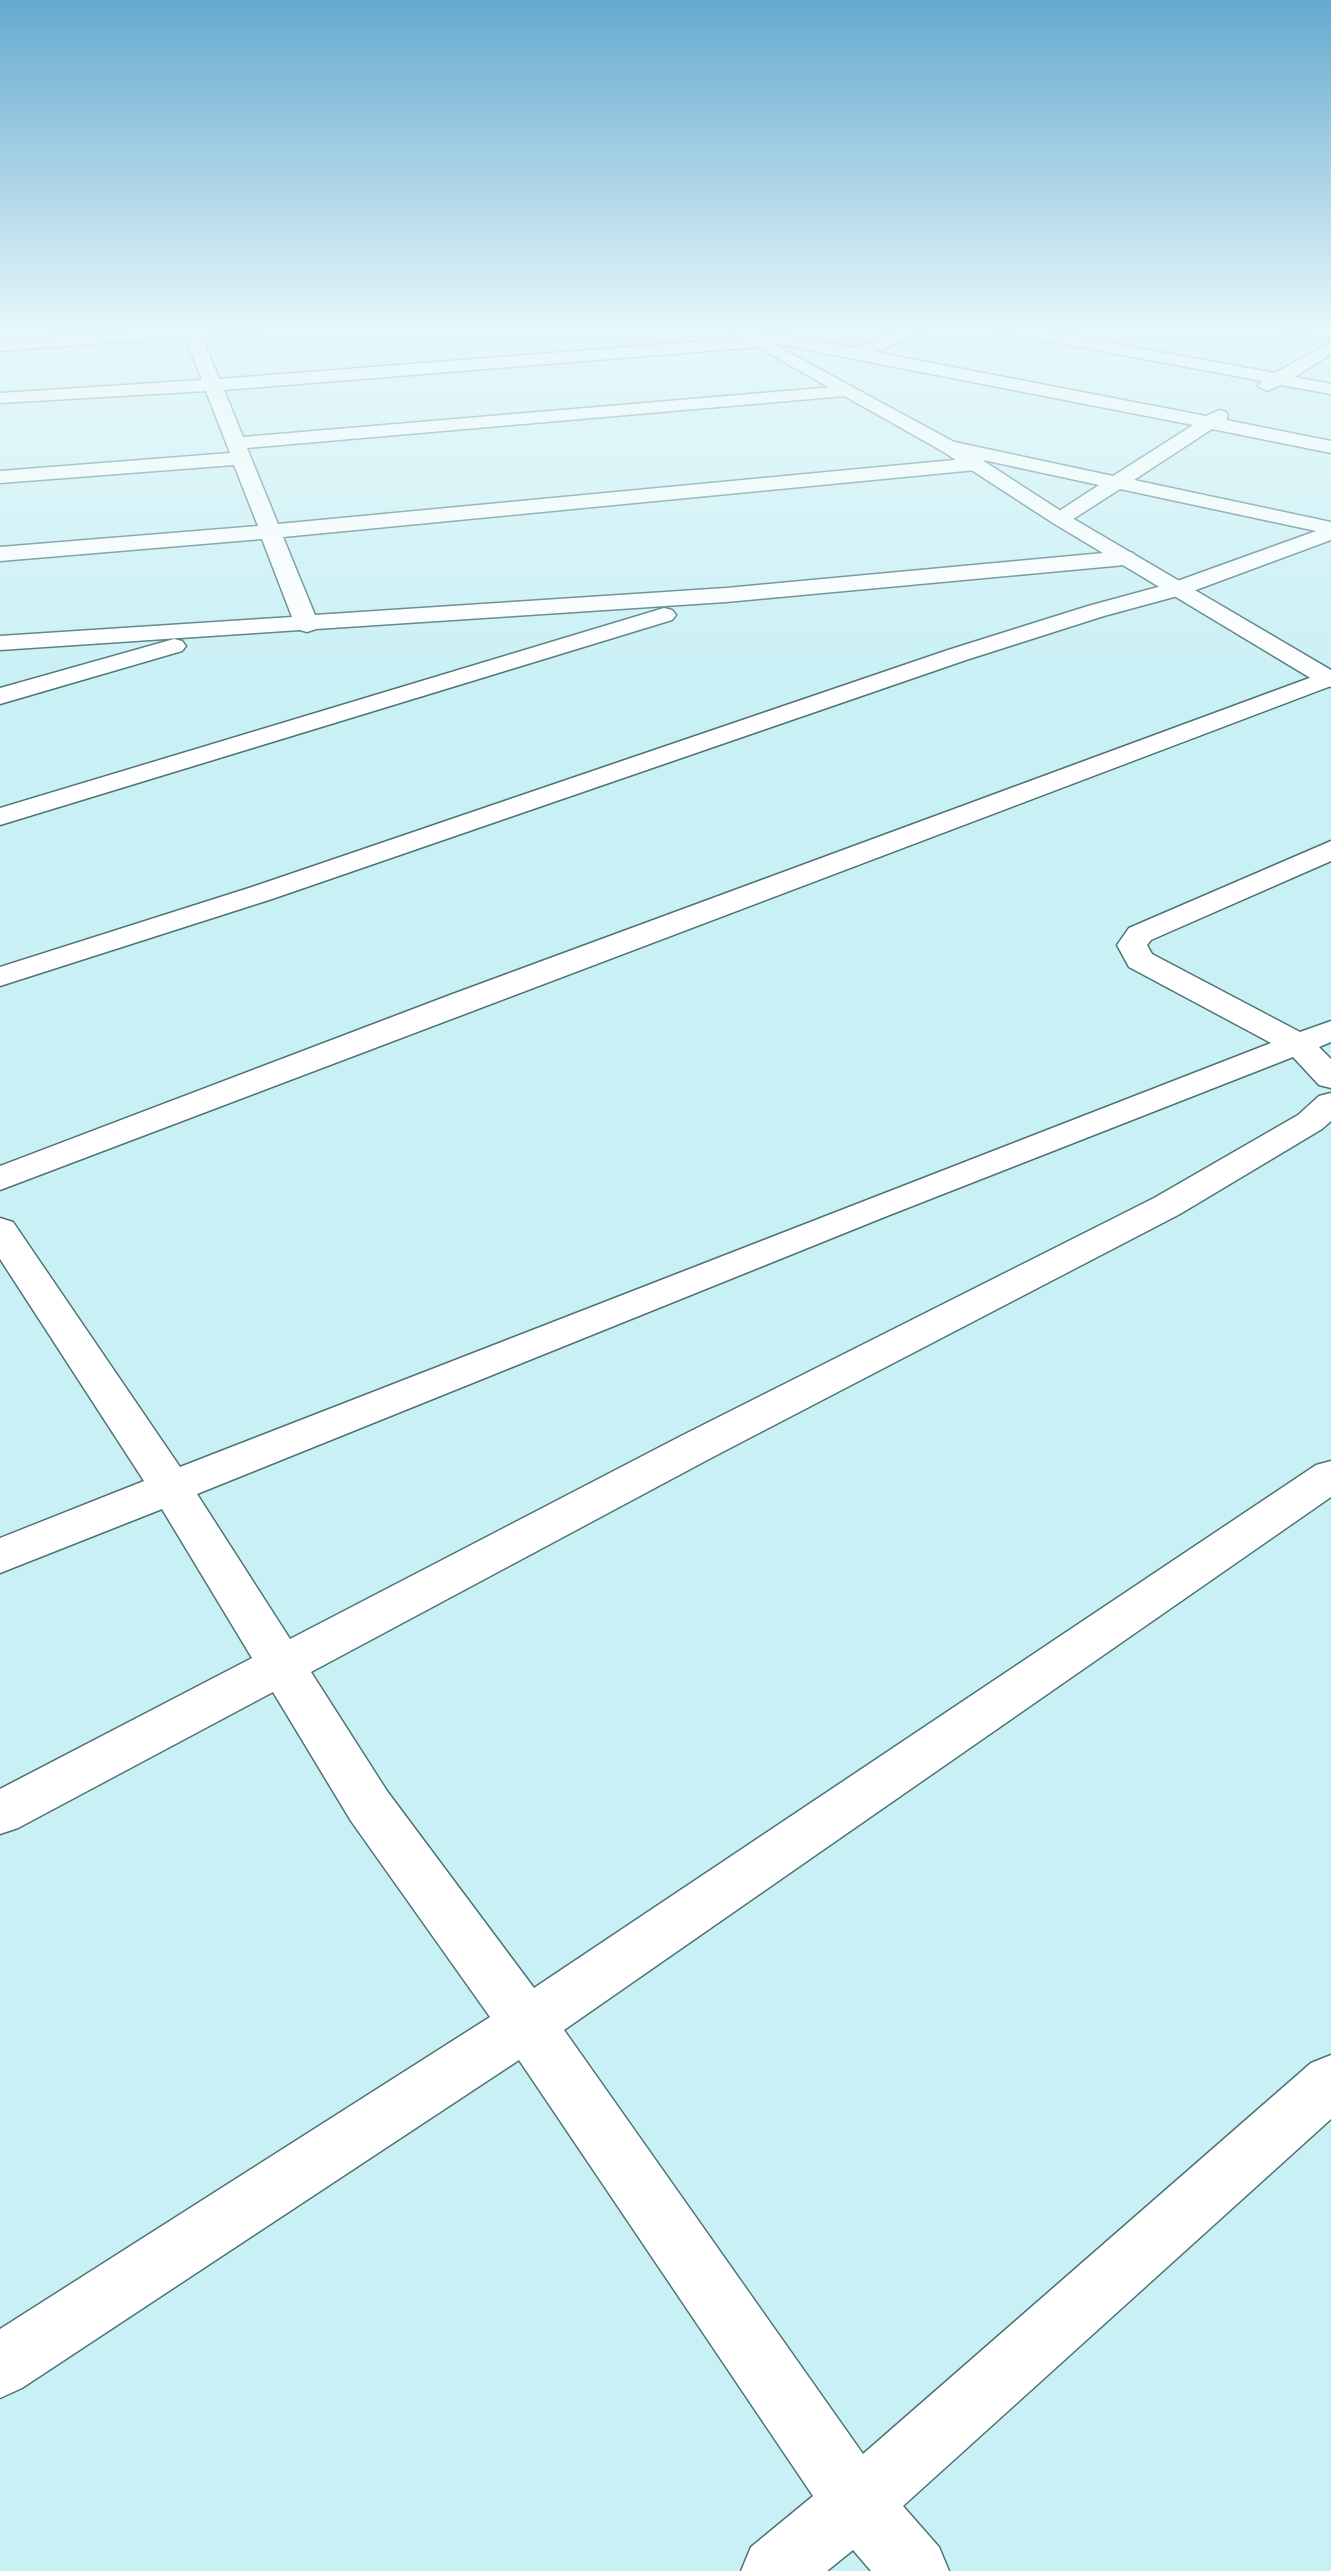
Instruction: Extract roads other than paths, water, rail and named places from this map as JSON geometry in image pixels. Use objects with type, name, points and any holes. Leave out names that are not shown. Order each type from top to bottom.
[{"type":"street","points":[[237,447],[307,625]]},
{"type":"street","points":[[0,477],[269,447]]},
{"type":"street","points":[[949,447],[1060,519],[1330,678]]},
{"type":"street","points":[[949,447],[1117,481],[1331,530]]},
{"type":"street","points":[[1060,519],[1171,447]]},
{"type":"street","points":[[0,554],[270,533],[976,464]]},
{"type":"street","points":[[0,977],[262,893],[957,655],[1096,611],[1177,589],[1331,530]]},
{"type":"street","points":[[0,643],[307,625],[726,595],[1125,558]]},
{"type":"street","points":[[0,817],[726,595]]},
{"type":"street","points":[[0,696],[117,664],[222,630]]},
{"type":"street","points":[[0,1179],[461,1002],[918,834],[1330,678]]},
{"type":"street","points":[[1331,850],[1140,934],[1132,945],[1140,960],[1314,1037],[1331,1078]]},
{"type":"street","points":[[0,1556],[874,1208],[1314,1037]]},
{"type":"street","points":[[0,1813],[709,1440],[1167,1206],[1310,1122],[1331,1103]]},
{"type":"street","points":[[0,1230],[170,1488],[369,1806],[527,2024],[857,2503],[915,2571]]},
{"type":"street","points":[[0,2366],[527,2024],[1331,1476]]},
{"type":"street","points":[[775,2571],[857,2503],[1331,2082]]}]
